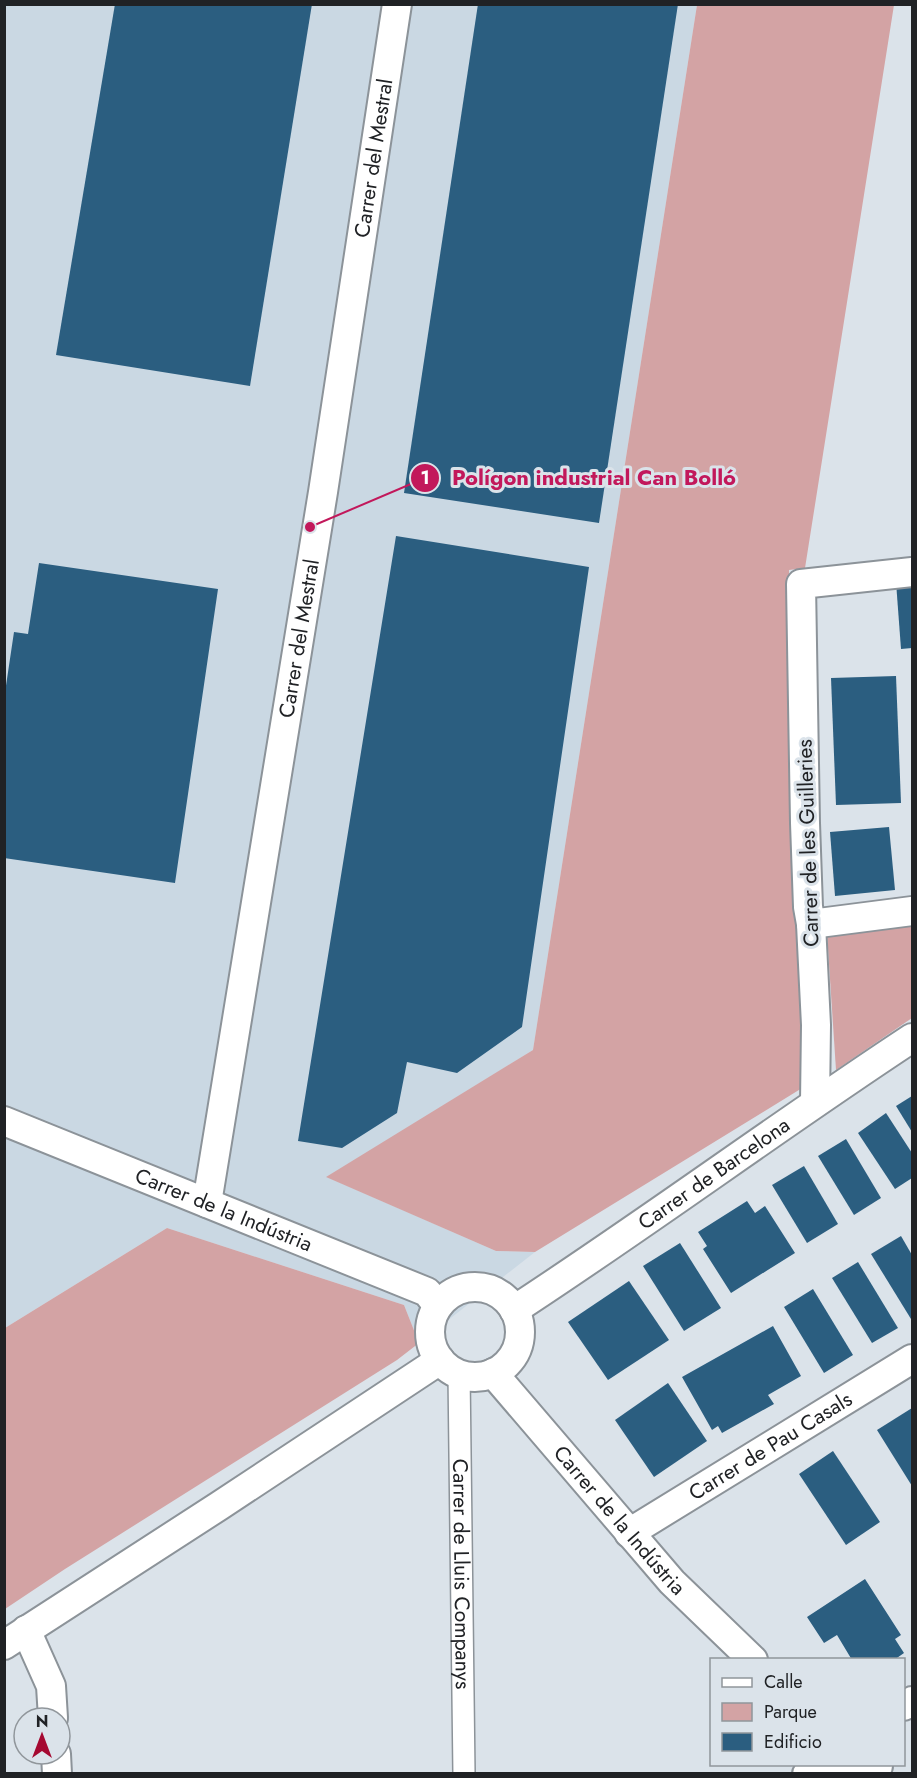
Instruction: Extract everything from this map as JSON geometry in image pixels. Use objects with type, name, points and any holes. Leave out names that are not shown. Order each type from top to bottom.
[{"type":"street","name":"Carrer del Mestral","points":[[207,1203],[323,492],[397,4]]},
{"type":"street","name":"Carrer de les Guilleries","points":[[815,1102],[816,1025],[805,823],[801,584],[912,572]]},
{"type":"street","points":[[811,924],[912,911]]},
{"type":"street","name":"Carrer de Barcelona","points":[[514,1310],[586,1263],[815,1102],[912,1038]]},
{"type":"street","name":"Carrer de la Indústria","points":[[4,1121],[427,1292],[438,1305]]},
{"type":"street","points":[[483,1287],[501,1295],[514,1310],[519,1325],[519,1342],[507,1363],[494,1373],[470,1376],[449,1366],[434,1350],[430,1339],[430,1327],[438,1305],[453,1292],[463,1288],[483,1287]]},
{"type":"street","name":"Carrer de Pau Casals","points":[[629,1533],[912,1359]]},
{"type":"street","points":[[52,1706],[51,1686],[15,1638],[209,1513],[449,1366]]},
{"type":"street","name":"Carrer de Lluis Companys","points":[[449,1366],[464,1773]]},
{"type":"street","name":"Carrer de la Indústria","points":[[494,1373],[672,1582],[752,1658]]},
{"type":"street","points":[[807,1773],[879,1768]]},
{"type":"shaded area","points":[[5,5],[697,5],[533,1050],[327,1177],[496,1251],[535,1252],[419,1343],[404,1305],[167,1228],[5,1328]]},
{"type":"green space","points":[[697,5],[894,5],[805,568],[789,570],[796,917],[807,1085],[535,1252],[496,1251],[326,1177],[533,1050]]},
{"type":"green space","points":[[912,923],[912,1018],[836,1070],[827,933]]},
{"type":"green space","points":[[167,1228],[404,1305],[419,1343],[397,1360],[5,1609],[5,1328]]},
{"type":"building","points":[[115,4],[312,4],[250,386],[56,355]]},
{"type":"building","points":[[478,4],[678,4],[599,523],[404,493]]},
{"type":"building","points":[[396,536],[589,567],[522,1027],[457,1073],[407,1062],[397,1113],[342,1148],[298,1141]]},
{"type":"building","points":[[39,563],[218,589],[175,883],[4,858],[4,699],[14,632],[28,634]]},
{"type":"building","points":[[912,580],[912,648],[901,649],[896,582]]},
{"type":"building","points":[[896,676],[901,803],[836,805],[831,678]]},
{"type":"building","points":[[889,827],[895,890],[835,896],[830,832]]},
{"type":"building","points":[[912,1096],[912,1132],[896,1106]]},
{"type":"building","points":[[886,1113],[912,1153],[912,1178],[895,1189],[858,1133]]},
{"type":"building","points":[[846,1139],[881,1198],[854,1215],[818,1156]]},
{"type":"building","points":[[804,1166],[838,1224],[807,1243],[772,1185]]},
{"type":"building","points":[[747,1201],[755,1213],[765,1206],[795,1253],[731,1293],[703,1249],[707,1246],[698,1232]]},
{"type":"building","points":[[901,1236],[912,1255],[911,1319],[871,1254]]},
{"type":"building","points":[[680,1243],[721,1308],[684,1331],[643,1266]]},
{"type":"building","points":[[858,1262],[898,1328],[872,1343],[832,1278]]},
{"type":"building","points":[[629,1281],[669,1340],[608,1380],[568,1322]]},
{"type":"building","points":[[813,1289],[853,1355],[824,1373],[784,1307]]},
{"type":"building","points":[[773,1326],[801,1376],[768,1395],[774,1404],[722,1433],[718,1426],[712,1430],[682,1377]]},
{"type":"building","points":[[668,1383],[707,1441],[654,1477],[615,1420]]},
{"type":"building","points":[[912,1408],[912,1486],[877,1430]]},
{"type":"building","points":[[833,1451],[880,1522],[846,1545],[799,1474]]},
{"type":"building","points":[[865,1579],[901,1635],[895,1639],[904,1653],[897,1658],[851,1658],[837,1635],[824,1643],[807,1617]]},
{"type":"place","name":"Polígon industrial Can Bolló","points":[[310,527]]}]
